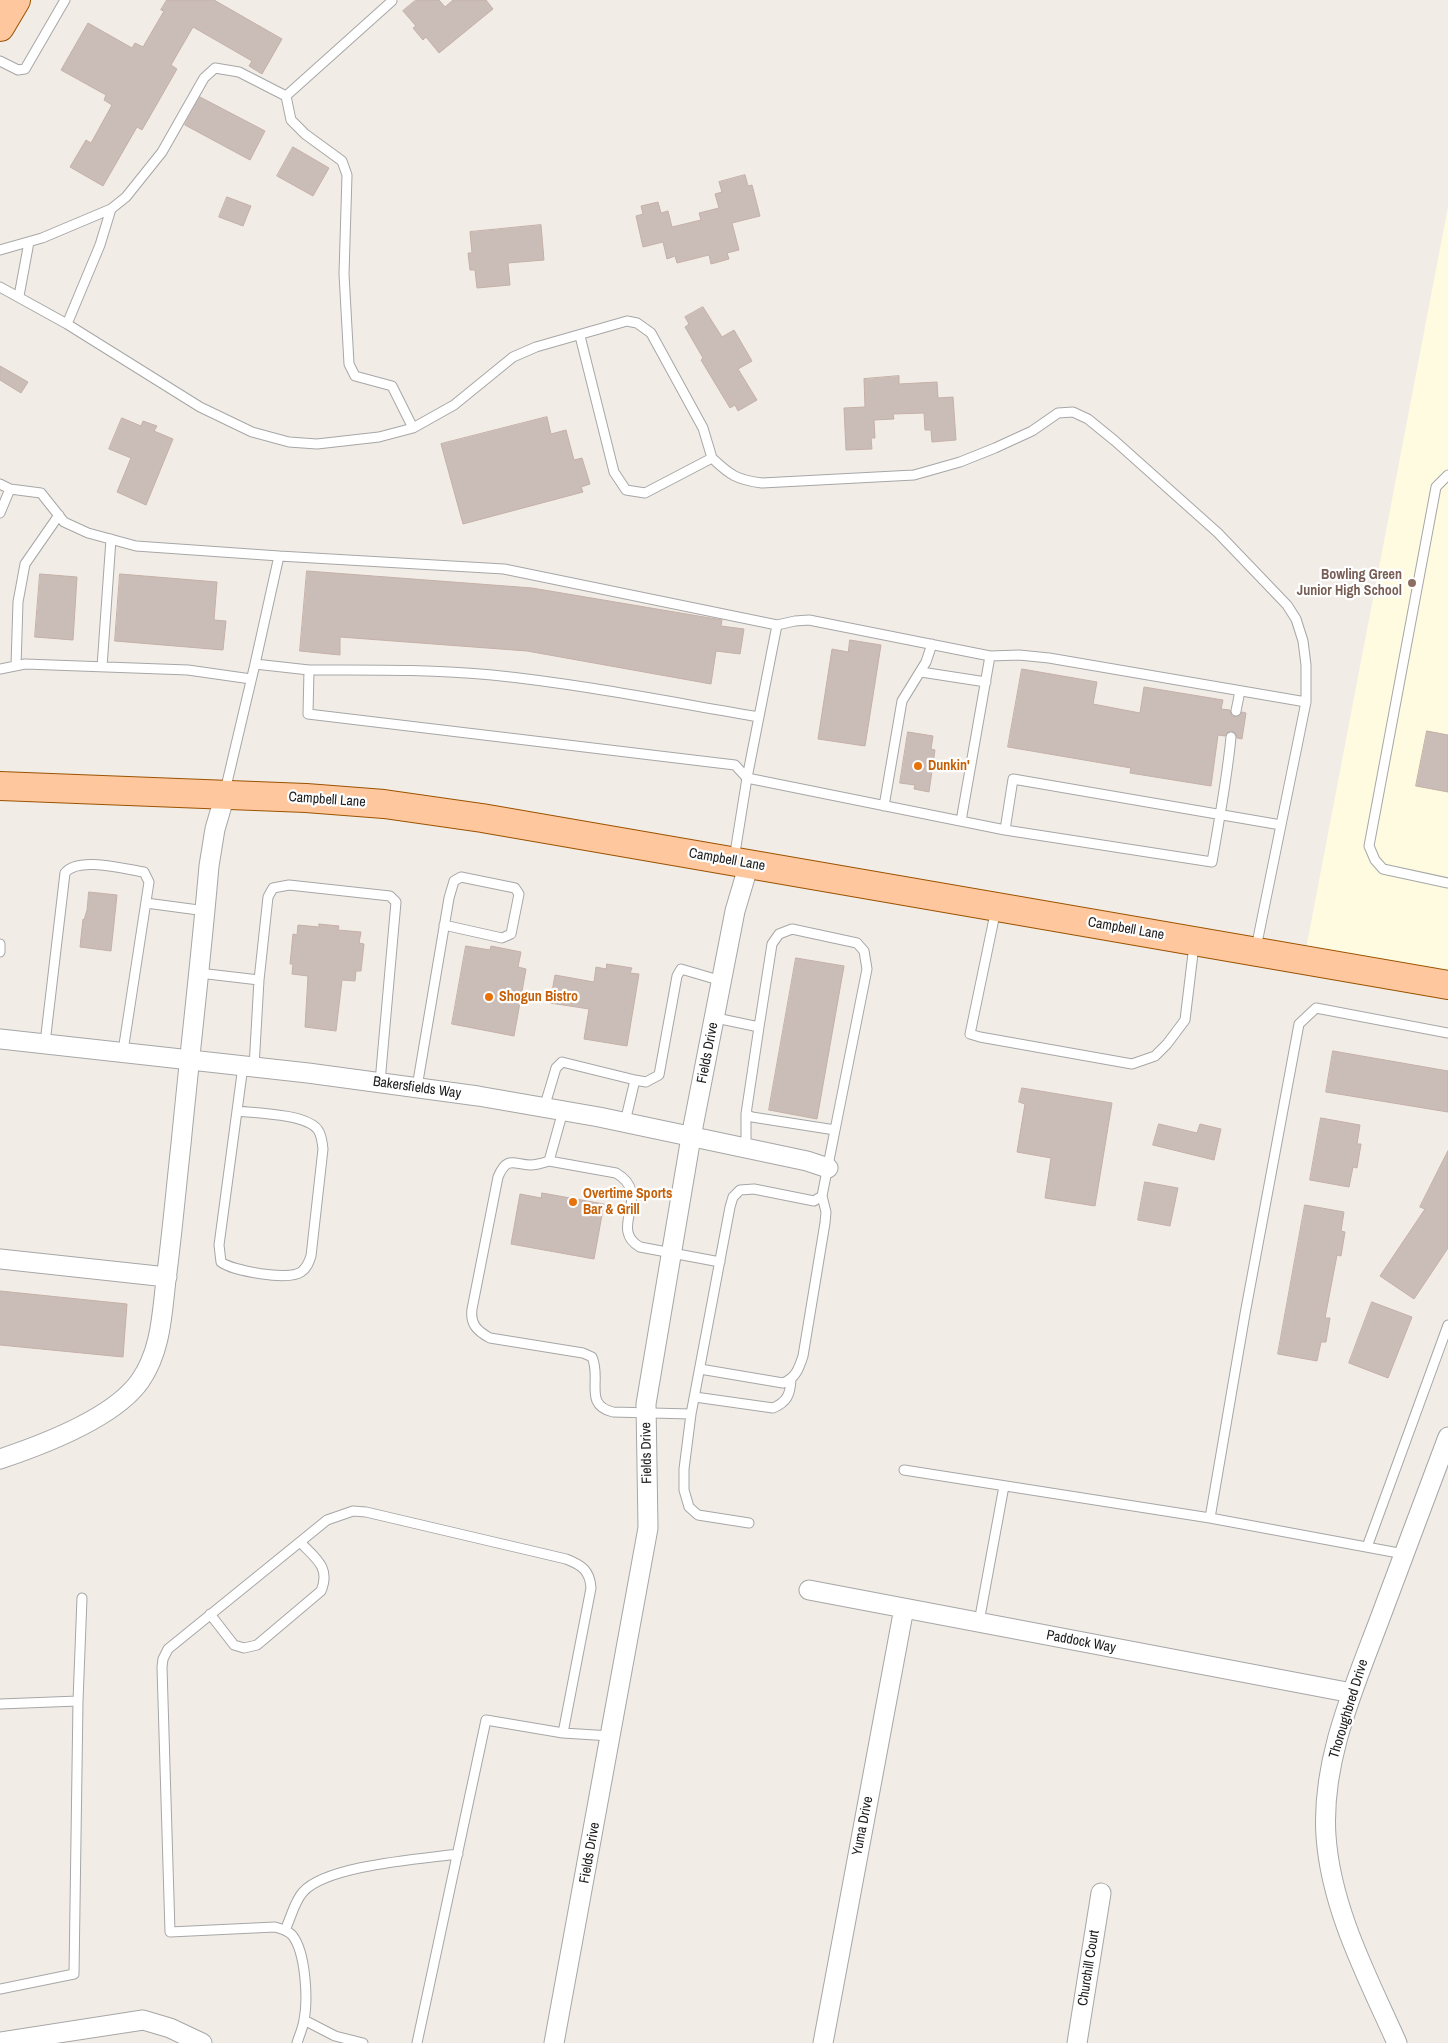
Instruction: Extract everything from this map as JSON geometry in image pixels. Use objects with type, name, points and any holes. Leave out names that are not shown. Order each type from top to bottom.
[{"type":"main road","points":[[0,27],[16,0]]},
{"type":"main road","name":"Campbell Lane","points":[[0,786],[306,798],[384,804],[482,818],[1448,985]]},
{"type":"street","points":[[0,1459],[37,1446],[79,1427],[112,1407],[139,1383],[148,1369],[154,1354],[161,1324],[167,1278],[215,829],[224,795]]},
{"type":"street","name":"Fields Drive","points":[[554,2043],[648,1528],[646,1404],[692,1137],[735,911],[741,863]]},
{"type":"street","name":"Bakersfields Way","points":[[0,1038],[380,1082],[553,1109],[625,1122],[828,1168]]},
{"type":"street","points":[[0,1259],[167,1278]]},
{"type":"street","name":"Thoroughbred Drive","points":[[1398,2043],[1345,1920],[1336,1893],[1326,1838],[1328,1784],[1340,1731],[1352,1693],[1448,1437]]},
{"type":"street","name":"Paddock Way","points":[[809,1590],[1352,1693]]},
{"type":"street","name":"Yuma Drive","points":[[823,2043],[904,1608]]},
{"type":"street","name":"Churchill Court","points":[[1077,2043],[1101,1893]]},
{"type":"street","points":[[0,2042],[143,2020],[170,2028],[202,2043]]},
{"type":"lane","points":[[0,61],[18,70],[25,69],[65,0]]},
{"type":"lane","points":[[286,96],[392,1]]},
{"type":"lane","points":[[0,250],[29,242],[112,209],[126,197],[162,152],[204,78],[215,68],[239,72],[286,96]]},
{"type":"lane","points":[[286,96],[291,120],[305,134],[342,161],[347,175],[344,274],[349,364],[355,376],[392,386],[413,428]]},
{"type":"lane","points":[[67,324],[100,245],[112,209]]},
{"type":"lane","points":[[19,296],[29,242]]},
{"type":"lane","points":[[0,287],[67,324],[200,407],[252,432],[289,442],[317,444],[379,437],[413,428],[454,405],[513,357],[536,347],[628,321],[637,323],[652,332],[703,428],[712,458],[725,470],[742,480],[762,483],[914,475],[960,462],[986,452],[1032,431],[1058,413],[1073,412],[1088,419],[1218,533],[1287,605],[1296,619],[1303,641],[1306,665],[1306,702],[1255,951]]},
{"type":"lane","points":[[580,336],[614,472],[626,490],[645,494],[712,458]]},
{"type":"lane","points":[[1448,475],[1436,487],[1369,846],[1375,860],[1383,869],[1448,883]]},
{"type":"lane","points":[[0,484],[10,489],[41,493],[64,522],[88,533],[136,546],[504,569],[778,625],[809,620],[990,656],[1019,654],[1049,658],[1306,702]]},
{"type":"lane","points":[[0,513],[10,489]]},
{"type":"lane","points":[[16,666],[18,602],[25,564],[59,516]]},
{"type":"lane","points":[[102,667],[111,539]]},
{"type":"lane","points":[[224,795],[279,556]]},
{"type":"lane","points":[[741,863],[747,778],[778,625]]},
{"type":"lane","points":[[884,806],[902,701],[921,672],[932,644]]},
{"type":"lane","points":[[961,821],[990,656]]},
{"type":"lane","points":[[0,669],[25,664],[188,670],[251,679]]},
{"type":"lane","points":[[255,664],[309,670],[434,671],[492,675],[610,692],[759,717]]},
{"type":"lane","points":[[309,670],[308,714],[735,765],[747,778],[884,806],[1005,830],[1212,862],[1231,737]]},
{"type":"lane","points":[[921,672],[986,682]]},
{"type":"lane","points":[[1236,711],[1240,691]]},
{"type":"lane","points":[[1005,830],[1013,778],[1281,824]]},
{"type":"lane","points":[[45,1043],[65,873],[69,868],[83,864],[144,872],[149,882],[124,1051]]},
{"type":"lane","points":[[417,1088],[444,925],[454,881],[461,877],[515,888],[519,894],[511,934],[502,938],[444,925]]},
{"type":"lane","points":[[237,1111],[304,1120],[318,1129],[322,1137],[323,1149],[311,1256],[308,1266],[299,1273],[285,1275],[237,1270],[221,1262],[218,1253],[237,1111],[249,1066],[268,897],[273,888],[288,885],[390,896],[396,902],[380,1082]]},
{"type":"lane","points":[[146,903],[206,911]]},
{"type":"lane","points":[[997,906],[970,1034],[980,1038],[1132,1064],[1155,1056],[1167,1044],[1185,1020],[1195,940]]},
{"type":"lane","points":[[700,1369],[784,1383],[791,1380],[799,1370],[803,1356],[826,1212],[822,1196],[867,969],[864,951],[857,943],[792,929],[779,934],[772,944],[746,1114],[746,1148]]},
{"type":"lane","points":[[0,944],[0,952]]},
{"type":"lane","points":[[549,1161],[556,1068],[562,1062],[646,1082],[659,1075],[677,976],[681,969],[722,980]]},
{"type":"lane","points":[[199,973],[259,980]]},
{"type":"lane","points":[[1210,1518],[1245,1314],[1299,1024],[1316,1008],[1448,1033]]},
{"type":"lane","points":[[716,1018],[759,1028]]},
{"type":"lane","points":[[625,1122],[635,1080]]},
{"type":"lane","points":[[746,1114],[752,1117],[835,1130]]},
{"type":"lane","points":[[692,1414],[613,1412],[602,1410],[596,1403],[597,1375],[596,1366],[592,1358],[583,1353],[490,1338],[473,1325],[471,1318],[472,1308],[498,1177],[502,1168],[507,1163],[516,1162],[539,1165],[549,1161],[616,1173],[623,1177],[633,1195],[627,1228],[629,1238],[640,1247],[720,1262]]},
{"type":"lane","points":[[749,1523],[698,1515],[689,1506],[684,1490],[684,1469],[692,1414],[730,1206],[733,1197],[740,1190],[754,1189],[814,1201],[822,1196]]},
{"type":"lane","points":[[1367,1547],[1448,1325]]},
{"type":"lane","points":[[695,1397],[773,1408],[782,1404],[790,1396],[791,1380]]},
{"type":"lane","points":[[904,1470],[1210,1518],[1404,1554]]},
{"type":"lane","points":[[978,1622],[1004,1486]]},
{"type":"lane","points":[[297,2043],[304,2020],[305,1990],[302,1956],[292,1936],[286,1930],[275,1927],[170,1932],[163,1659],[168,1650],[327,1520],[353,1511],[366,1512],[566,1559],[583,1566],[591,1580],[591,1588],[563,1733]]},
{"type":"lane","points":[[210,1614],[234,1646],[244,1648],[257,1645],[322,1591],[326,1580],[322,1567],[300,1542]]},
{"type":"lane","points":[[0,1990],[74,1974],[78,1701],[82,1598]]},
{"type":"lane","points":[[0,1704],[78,1701]]},
{"type":"lane","points":[[417,2043],[486,1720],[563,1733],[610,1736]]},
{"type":"lane","points":[[286,1930],[303,1892],[313,1883],[328,1876],[358,1868],[458,1854]]},
{"type":"lane","points":[[304,2020],[335,2036],[363,2043]]},
{"type":"shaded area","name":"Bowling Green Junior High School","points":[[1448,207],[1448,985],[1304,959]]},
{"type":"building","points":[[167,0],[214,0],[282,39],[262,74],[249,66],[252,61],[193,27],[171,65],[177,69],[142,130],[137,127],[103,186],[70,167],[86,140],[91,143],[112,105],[104,100],[106,95],[61,70],[88,23],[132,48],[135,43],[143,47],[164,11],[161,10]]},
{"type":"building","points":[[416,0],[439,0],[445,7],[453,0],[486,0],[493,9],[439,53],[426,37],[423,40],[413,28],[416,26],[403,11]]},
{"type":"building","points":[[200,97],[265,131],[250,160],[185,125]]},
{"type":"building","points":[[293,147],[329,168],[313,196],[277,176]]},
{"type":"building","points":[[745,175],[748,186],[752,185],[760,216],[732,223],[739,250],[727,253],[729,259],[711,264],[709,255],[677,263],[675,256],[667,259],[663,242],[643,247],[636,216],[643,214],[641,206],[658,202],[661,213],[668,211],[672,227],[701,220],[699,213],[719,208],[715,194],[722,192],[719,182]]},
{"type":"building","points":[[227,197],[251,206],[243,226],[219,217]]},
{"type":"building","points":[[541,225],[544,260],[508,263],[510,285],[477,288],[475,270],[470,270],[468,253],[472,253],[470,232]]},
{"type":"building","points":[[703,307],[722,337],[734,330],[752,361],[738,369],[757,400],[738,411],[735,405],[730,408],[701,360],[703,358],[685,327],[689,324],[685,317]]},
{"type":"building","points":[[0,366],[28,382],[21,393],[0,380]]},
{"type":"building","points":[[899,376],[899,384],[937,382],[938,398],[953,397],[956,440],[932,442],[931,430],[925,430],[924,413],[893,414],[894,419],[874,420],[875,438],[871,438],[872,449],[846,450],[844,408],[865,407],[864,379]]},
{"type":"building","points":[[547,417],[551,434],[566,430],[574,460],[582,458],[590,484],[581,487],[583,492],[463,524],[441,444]]},
{"type":"building","points":[[122,418],[141,426],[143,421],[157,426],[154,431],[173,439],[146,505],[117,492],[131,458],[109,449]]},
{"type":"building","points":[[307,571],[532,588],[722,620],[721,626],[744,629],[740,654],[716,651],[711,684],[527,651],[340,637],[340,655],[300,651]]},
{"type":"building","points":[[40,574],[77,577],[73,640],[35,637]]},
{"type":"building","points":[[120,574],[217,582],[214,620],[226,621],[223,650],[115,641]]},
{"type":"building","points":[[850,640],[881,645],[865,746],[818,739],[832,649],[848,652]]},
{"type":"building","points":[[1022,669],[1097,682],[1093,704],[1140,713],[1144,687],[1223,700],[1221,709],[1230,710],[1232,716],[1238,717],[1242,712],[1246,713],[1242,739],[1237,738],[1236,734],[1232,731],[1228,732],[1225,736],[1218,735],[1211,786],[1130,773],[1131,768],[1008,747]]},
{"type":"building","points":[[1427,731],[1448,735],[1448,792],[1416,786]]},
{"type":"building","name":"Dunkin'","points":[[908,732],[933,736],[931,749],[935,750],[929,792],[914,789],[915,785],[900,783]]},
{"type":"building","points":[[89,892],[117,895],[111,951],[80,947],[83,919],[87,910]]},
{"type":"building","points":[[319,924],[339,926],[338,930],[361,932],[359,943],[364,944],[361,971],[356,971],[355,981],[342,980],[336,1031],[305,1027],[308,976],[292,974],[293,964],[290,964],[293,934],[297,935],[298,925],[319,927]]},
{"type":"building","name":"Shogun Bistro","points":[[466,946],[490,950],[491,946],[521,952],[518,967],[526,969],[514,1036],[452,1024]]},
{"type":"building","points":[[796,958],[844,966],[817,1119],[769,1110]]},
{"type":"building","points":[[607,964],[632,968],[630,973],[639,974],[627,1046],[584,1039],[589,1009],[550,1003],[555,975],[594,982],[596,967],[606,969]]},
{"type":"building","points":[[1333,1051],[1448,1071],[1448,1112],[1326,1092]]},
{"type":"building","points":[[1022,1088],[1112,1103],[1095,1206],[1045,1198],[1051,1158],[1017,1152],[1025,1104],[1019,1102]]},
{"type":"building","points":[[1321,1118],[1360,1125],[1357,1144],[1361,1144],[1357,1168],[1353,1167],[1349,1187],[1310,1180]]},
{"type":"building","points":[[1159,1124],[1197,1133],[1200,1124],[1221,1129],[1214,1160],[1153,1145]]},
{"type":"building","points":[[1448,1151],[1448,1248],[1414,1299],[1380,1276],[1425,1209],[1420,1207]]},
{"type":"building","points":[[1145,1182],[1178,1188],[1170,1226],[1138,1220]]},
{"type":"building","points":[[542,1193],[604,1204],[594,1259],[511,1244],[520,1194],[541,1198]]},
{"type":"building","points":[[1305,1205],[1344,1212],[1341,1231],[1345,1232],[1341,1256],[1337,1255],[1325,1318],[1330,1318],[1326,1342],[1321,1342],[1317,1361],[1278,1354]]},
{"type":"building","points":[[0,1291],[127,1304],[123,1357],[0,1345]]},
{"type":"building","points":[[1372,1302],[1412,1317],[1388,1378],[1349,1363]]},
{"type":"place","name":"Bowling Green Junior High School","points":[[1412,583]]},
{"type":"place","name":"Dunkin'","points":[[918,766]]},
{"type":"place","name":"Shogun Bistro","points":[[489,997]]},
{"type":"place","name":"Overtime Sports Bar & Grill","points":[[573,1202]]}]
